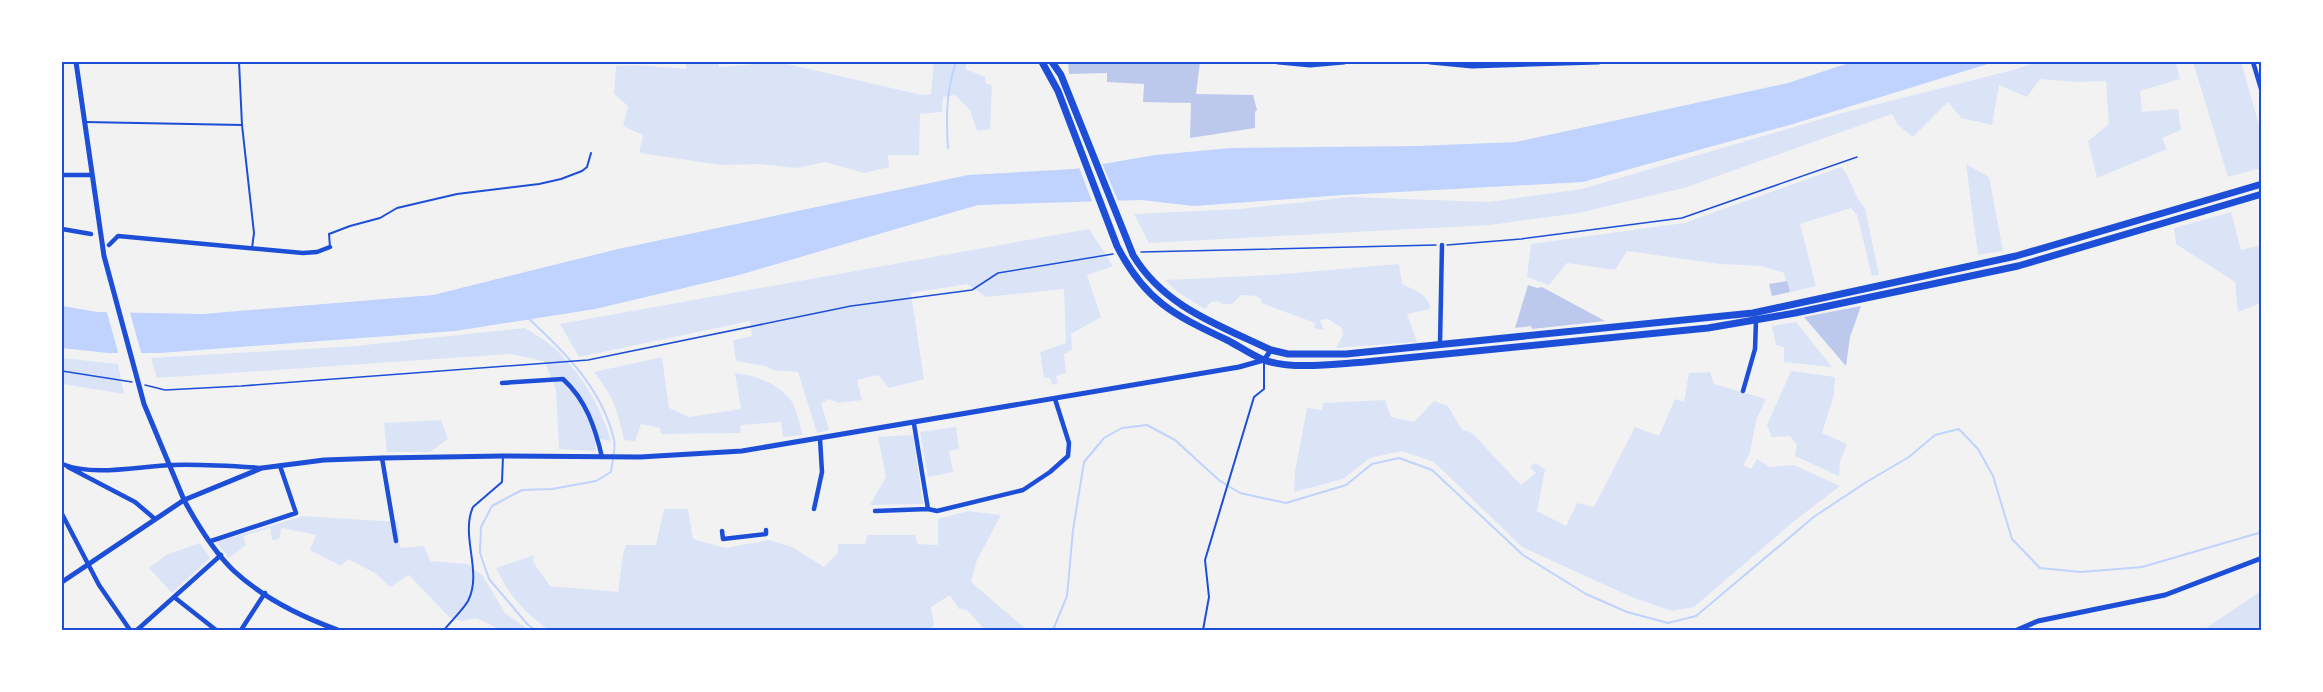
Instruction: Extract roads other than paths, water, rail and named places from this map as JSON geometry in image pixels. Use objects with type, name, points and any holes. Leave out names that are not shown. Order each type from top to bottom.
[{"type":"main road","points":[[1042,62],[1058,91],[1077,146],[1117,246],[1127,266],[1150,295],[1167,310],[1264,360],[1283,364],[1320,365],[1365,362],[1708,328],[1756,321],[2018,266],[2262,194]]},
{"type":"main road","points":[[1052,62],[1061,75],[1135,254],[1153,282],[1177,304],[1271,350],[1288,354],[1346,354],[1753,313],[2026,254],[2262,184]]},
{"type":"street","points":[[76,62],[104,256],[144,404],[184,500],[191,514],[234,571],[306,619],[338,630]]},
{"type":"street","points":[[1278,62],[1310,65],[1344,62]]},
{"type":"street","points":[[1430,62],[1472,66],[1599,62]]},
{"type":"street","points":[[2253,62],[2262,92]]},
{"type":"street","points":[[62,175],[91,175]]},
{"type":"street","points":[[62,229],[91,234]]},
{"type":"street","points":[[109,245],[118,236],[303,253],[317,252],[330,247]]},
{"type":"street","points":[[1440,344],[1442,245]]},
{"type":"street","points":[[1743,391],[1755,349],[1756,321]]},
{"type":"street","points":[[63,465],[109,471],[171,465],[262,468],[324,460],[503,456],[640,458],[742,451],[914,424],[1239,367],[1264,360],[1271,350]]},
{"type":"street","points":[[502,382],[563,379],[574,389],[586,407],[596,431],[602,457]]},
{"type":"street","points":[[875,511],[928,509],[937,511],[1023,490],[1050,472],[1068,456],[1069,443],[1055,399]]},
{"type":"street","points":[[914,424],[928,509]]},
{"type":"street","points":[[814,509],[822,472],[820,439]]},
{"type":"street","points":[[382,458],[396,541]]},
{"type":"street","points":[[63,465],[135,502],[155,519]]},
{"type":"street","points":[[211,541],[296,513],[280,466]]},
{"type":"street","points":[[62,582],[184,500],[262,468]]},
{"type":"street","points":[[62,513],[89,566],[130,630]]},
{"type":"street","points":[[722,531],[723,539],[766,534],[766,530]]},
{"type":"street","points":[[137,630],[221,555]]},
{"type":"street","points":[[2017,630],[2038,621],[2165,595],[2262,558]]},
{"type":"street","points":[[241,630],[266,593]]},
{"type":"street","points":[[174,597],[216,630]]},
{"type":"lane","points":[[239,62],[242,125],[254,233],[252,248]]},
{"type":"lane","points":[[85,122],[242,125]]},
{"type":"lane","points":[[330,247],[329,234],[381,218],[397,208],[457,194],[539,184],[582,171],[587,167],[591,153]]},
{"type":"lane","points":[[1203,630],[1209,597],[1206,560],[1254,397],[1264,389],[1264,360]]},
{"type":"lane","points":[[444,630],[468,600],[473,567],[469,529],[471,512],[473,507],[502,482],[503,456]]},
{"type":"water","points":[[1852,62],[1994,62],[1793,124],[1583,182],[1343,195],[1194,206],[1141,200],[978,205],[739,275],[595,309],[455,331],[160,353],[108,353],[62,348],[62,306],[97,312],[203,314],[433,295],[618,249],[968,175],[1074,169],[1155,155],[1231,148],[1417,146],[1516,142],[1788,83]]},
{"type":"waterway","points":[[948,148],[948,104],[956,62]]},
{"type":"waterway","points":[[529,319],[569,359],[592,388],[609,422],[614,444],[611,472],[596,481],[552,489],[522,490],[492,506],[481,527],[480,553],[489,579],[528,625],[536,630]]},
{"type":"waterway","points":[[1053,630],[1067,596],[1073,530],[1084,462],[1104,438],[1122,428],[1147,425],[1175,440],[1220,481],[1240,493],[1286,503],[1346,485],[1372,464],[1399,458],[1432,470],[1523,555],[1586,594],[1627,612],[1668,623],[1696,616],[1815,516],[1909,457],[1935,435],[1959,429],[1978,449],[1993,476],[2012,539],[2040,568],[2081,572],[2142,567],[2262,532]]}]
